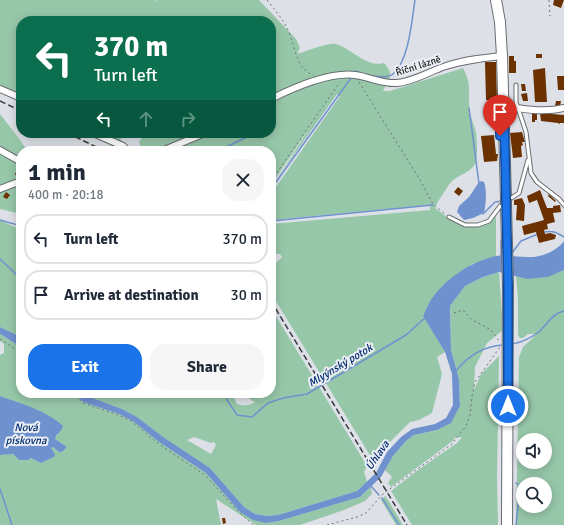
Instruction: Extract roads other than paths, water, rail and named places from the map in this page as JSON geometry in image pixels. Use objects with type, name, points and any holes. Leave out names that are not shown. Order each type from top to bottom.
[{"type":"main road","points":[[496,0],[500,22],[502,56],[506,178],[508,284],[506,344],[507,525]]},
{"type":"street","name":"Říční lázně","points":[[276,96],[293,88],[330,77],[355,75],[389,83],[398,83],[472,59],[502,56]]},
{"type":"street","points":[[0,89],[16,96]]},
{"type":"street","points":[[504,109],[519,108],[553,111],[564,108]]},
{"type":"street","points":[[105,138],[123,146]]},
{"type":"street","points":[[174,146],[193,138]]},
{"type":"street","points":[[0,150],[16,159]]},
{"type":"street","points":[[0,189],[16,183]]},
{"type":"lane","points":[[516,85],[516,102],[526,132],[531,173],[533,178],[559,199],[564,205]]},
{"type":"lane","points":[[449,217],[465,225],[478,225],[489,221],[501,205],[519,193],[529,158]]},
{"type":"water","points":[[482,181],[485,185],[486,193],[484,213],[464,220],[457,212],[459,206],[469,197],[479,182]]},
{"type":"water","points":[[564,241],[564,270],[548,277],[527,279],[499,272],[483,277],[465,286],[450,306],[451,350],[459,379],[460,406],[451,423],[437,430],[414,435],[406,441],[393,456],[381,477],[360,497],[279,521],[266,523],[253,520],[240,512],[206,473],[159,442],[134,422],[119,414],[83,402],[79,398],[92,398],[122,409],[137,417],[163,437],[210,468],[244,507],[255,514],[267,516],[278,515],[357,491],[376,473],[387,452],[401,437],[412,429],[435,424],[446,418],[453,405],[452,374],[445,352],[423,316],[433,297],[446,283],[461,271],[487,258],[500,255],[532,257],[547,254],[561,245]]},
{"type":"water","points":[[0,327],[16,335],[16,344],[0,334]]},
{"type":"water","name":"Nová pískovna","points":[[0,396],[33,408],[56,420],[63,426],[55,439],[66,446],[66,448],[62,452],[59,452],[53,447],[51,448],[55,454],[54,457],[41,463],[31,458],[28,460],[19,460],[13,454],[0,455]]},
{"type":"waterway","points":[[372,76],[380,77],[393,74],[403,60],[409,39],[415,0]]},
{"type":"waterway","points":[[356,71],[361,73]]},
{"type":"waterway","points":[[276,182],[351,78]]},
{"type":"waterway","points":[[469,108],[479,184]]},
{"type":"waterway","points":[[228,146],[245,138]]},
{"type":"waterway","points":[[483,214],[495,202],[502,201]]},
{"type":"waterway","points":[[276,221],[433,205]]},
{"type":"waterway","points":[[0,220],[16,225]]},
{"type":"waterway","points":[[544,232],[547,231],[557,233],[564,237]]},
{"type":"waterway","points":[[512,253],[521,241],[538,234]]},
{"type":"waterway","points":[[501,240],[501,256]]},
{"type":"waterway","name":"Mlyýnský potok","points":[[0,259],[16,274]]},
{"type":"waterway","points":[[511,344],[523,341],[534,335],[540,331],[554,316],[564,311]]},
{"type":"waterway","name":"Mlyýnský potok","points":[[227,398],[237,415],[252,417],[268,403],[283,398],[307,394],[406,335],[426,317]]},
{"type":"waterway","points":[[456,371],[471,356],[489,347],[503,345]]},
{"type":"waterway","points":[[371,486],[379,495]]},
{"type":"waterway","points":[[0,489],[12,525]]},
{"type":"waterway","points":[[382,498],[399,525]]},
{"type":"waterway","points":[[516,525],[517,513]]},
{"type":"railway","points":[[0,101],[16,109]]},
{"type":"railway","points":[[78,138],[94,146]]},
{"type":"railway","points":[[276,309],[407,525]]},
{"type":"water label","name":"Úhlava","points":[[377,455]]}]
